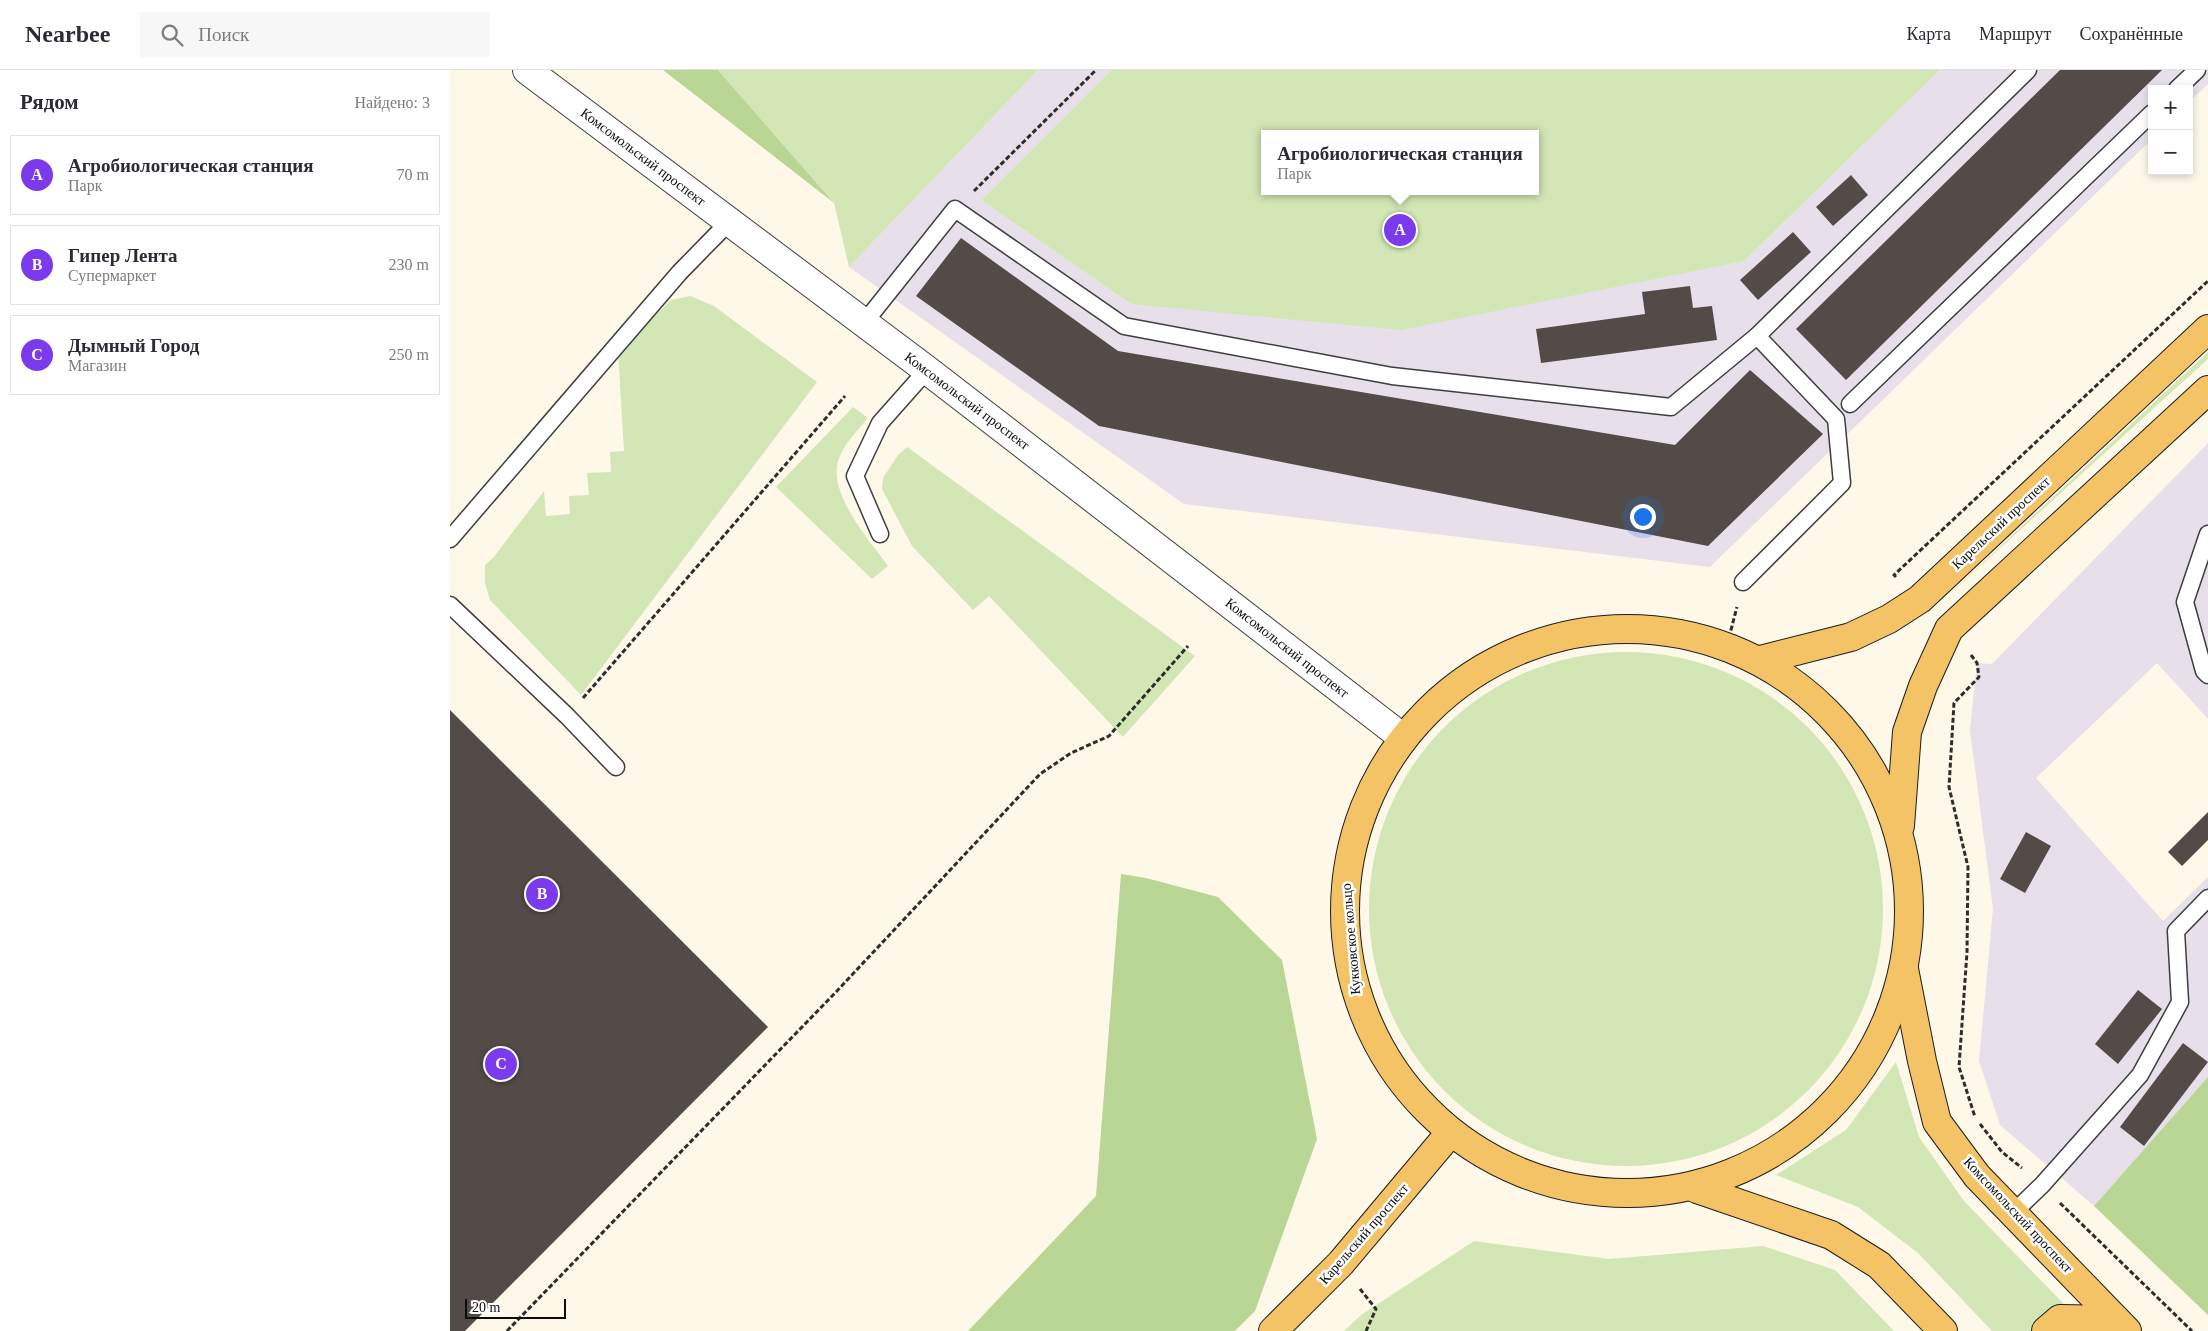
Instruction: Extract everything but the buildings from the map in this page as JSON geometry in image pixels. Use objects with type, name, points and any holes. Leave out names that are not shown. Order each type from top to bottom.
[{"type":"main road","name":"Карельский проспект","points":[[1760,660],[1851,637],[1889,619],[1920,599],[2208,329]]},
{"type":"main road","points":[[1900,826],[1907,732],[1923,686],[1949,629],[2208,390]]},
{"type":"main road","name":"Кукковское кольцо","points":[[1629,628],[1682,632],[1727,645],[1760,660],[1821,704],[1855,742],[1900,826],[1909,890],[1904,970],[1871,1052],[1818,1113],[1761,1162],[1697,1189],[1634,1198],[1592,1196],[1515,1175],[1450,1132],[1393,1076],[1355,998],[1344,885],[1355,828],[1402,737],[1468,676],[1516,650],[1564,635],[1629,628]]},
{"type":"main road","name":"Комсомольский проспект","points":[[1904,970],[1922,1061],[1937,1122],[1978,1176],[2122,1326]]},
{"type":"main road","name":"Карельский проспект","points":[[1273,1331],[1341,1263],[1450,1132]]},
{"type":"main road","points":[[1697,1189],[1831,1235],[1879,1265],[1943,1331]]},
{"type":"main road","points":[[2046,1331],[2060,1319],[2122,1326]]},
{"type":"street","name":"Комсомольский проспект","points":[[527,70],[927,370],[1402,737]]},
{"type":"lane","points":[[864,323],[955,209],[1124,326],[1392,376],[1670,408],[1757,336],[2028,70]]},
{"type":"lane","points":[[2181,85],[2197,70]]},
{"type":"lane","points":[[1850,404],[2148,118]]},
{"type":"lane","points":[[450,539],[680,272],[729,222]]},
{"type":"lane","points":[[1743,582],[1842,483],[1836,419],[1757,336]]},
{"type":"lane","points":[[880,534],[854,476],[880,423],[927,370]]},
{"type":"lane","points":[[2208,534],[2185,602],[2204,671],[2208,675]]},
{"type":"lane","points":[[450,605],[567,716],[616,767]]},
{"type":"lane","points":[[2013,1213],[2042,1185],[2140,1075],[2180,1002],[2176,931],[2208,898]]},
{"type":"path","points":[[955,209],[1096,70]]},
{"type":"path","points":[[567,716],[845,396]]},
{"type":"path","points":[[1727,645],[1743,582]]},
{"type":"path","points":[[1949,629],[1978,663],[1979,677],[1954,703],[1949,787],[1968,866],[1967,952],[1959,1067],[1974,1115],[2002,1152],[2042,1185],[2192,1331]]},
{"type":"path","points":[[507,1331],[836,992],[1040,774],[1071,753],[1110,736],[1188,646]]},
{"type":"path","points":[[1341,1263],[1376,1309],[1366,1331]]},
{"type":"shaded area","points":[[1038,70],[1111,70],[981,200],[1131,304],[1744,261],[1940,70],[2208,70],[2208,84],[2193,98],[2193,85],[2148,85],[2148,143],[1710,567],[1184,504],[849,267]]},
{"type":"shaded area","points":[[2208,443],[2208,719],[2157,663],[2036,778],[2163,921],[2208,877],[2208,1077],[2094,1206],[2000,1125],[1979,1061],[1993,909],[1970,730],[1977,663],[1992,664]]},
{"type":"green space","points":[[663,70],[718,70],[834,203]]},
{"type":"green space","points":[[718,70],[1038,70],[849,267],[834,203]]},
{"type":"green space","points":[[1111,70],[1940,70],[1744,261],[1401,330],[1131,304],[981,200]]},
{"type":"green space","points":[[690,296],[714,306],[817,382],[581,695],[490,600],[485,583],[485,565],[493,558],[544,491],[546,516],[570,514],[569,496],[589,495],[587,473],[611,472],[610,452],[624,451],[618,351],[671,300]]},
{"type":"green space","points":[[2208,352],[2208,359],[1941,602]]},
{"type":"green space","points":[[853,407],[868,418],[849,441],[838,460],[837,480],[854,520],[888,566],[872,579],[776,487]]},
{"type":"green space","points":[[907,447],[1195,656],[1123,737],[989,596],[973,610],[912,546],[882,489],[883,478],[898,455]]},
{"type":"green space","points":[[1626,652],[1676,657],[1724,672],[1769,696],[1807,728],[1839,766],[1863,811],[1878,859],[1883,909],[1878,959],[1863,1007],[1839,1052],[1807,1090],[1769,1122],[1724,1146],[1676,1161],[1626,1166],[1576,1161],[1528,1146],[1483,1122],[1445,1090],[1413,1052],[1389,1007],[1374,959],[1369,909],[1374,859],[1389,811],[1413,766],[1445,728],[1483,696],[1528,672],[1576,657]]},
{"type":"green space","points":[[1121,874],[1146,878],[1218,897],[1282,960],[1317,1139],[1255,1311],[1235,1331],[968,1331],[1096,1196]]},
{"type":"green space","points":[[1896,1062],[1919,1137],[1964,1201],[2090,1331],[1992,1331],[1918,1253],[1858,1207],[1776,1175],[1846,1130]]},
{"type":"green space","points":[[2208,1077],[2208,1315],[2094,1206]]},
{"type":"green space","points":[[1474,1241],[1609,1259],[1763,1246],[1835,1270],[1894,1331],[1344,1331],[1361,1315]]},
{"type":"place","name":"Агробиологическая станция","points":[[1400,230]]},
{"type":"place","name":"Гипер Лента","points":[[542,894]]},
{"type":"place","name":"Дымный Город","points":[[501,1064]]}]
